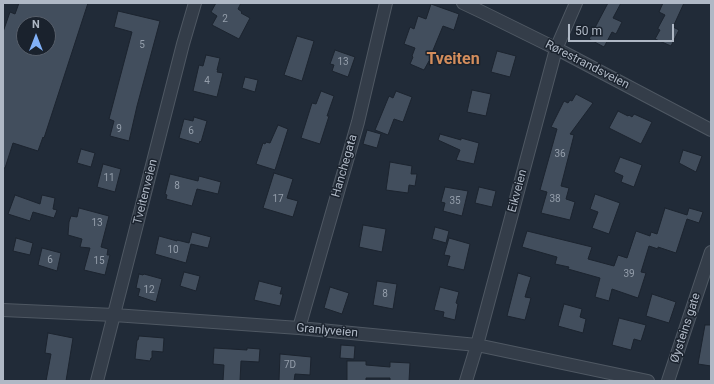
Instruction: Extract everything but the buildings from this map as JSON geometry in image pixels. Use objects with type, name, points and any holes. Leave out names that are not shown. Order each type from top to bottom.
[{"type":"street","name":"Tveitenveien","points":[[97,381],[195,3]]},
{"type":"street","name":"Hanchegata","points":[[299,328],[358,122],[386,3]]},
{"type":"street","name":"Rørestrandsveien","points":[[463,3],[556,49],[711,130]]},
{"type":"street","name":"Eikveien","points":[[466,381],[556,49],[576,3]]},
{"type":"street","name":"Øysteins gate","points":[[668,381],[711,252]]},
{"type":"street","name":"Granlyveien","points":[[3,310],[114,315],[299,328],[477,345],[648,381]]},
{"type":"district","name":"Tveiten","points":[[453,60]]}]
